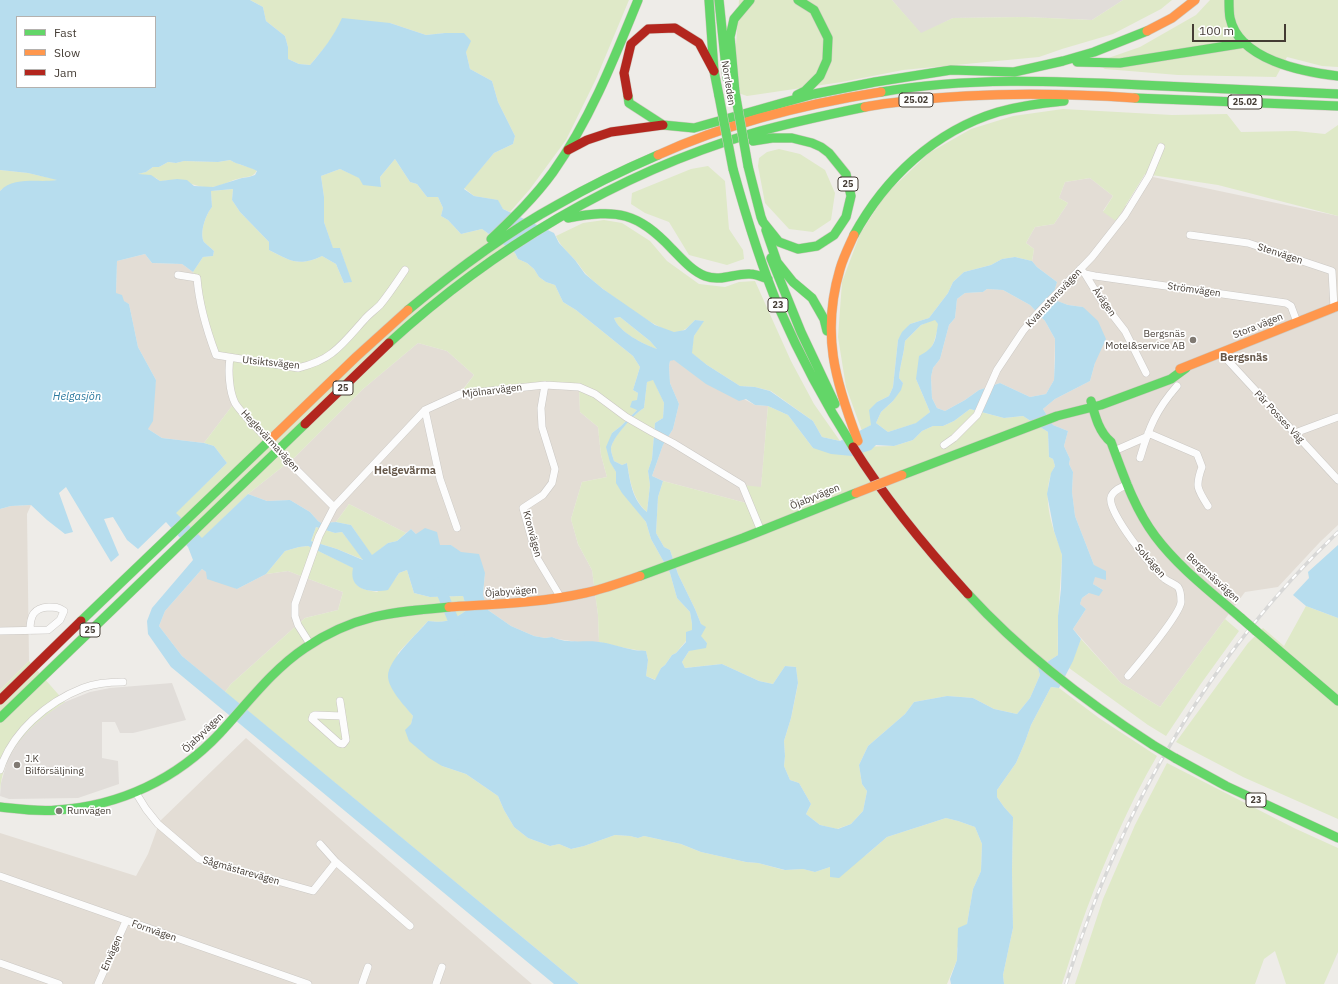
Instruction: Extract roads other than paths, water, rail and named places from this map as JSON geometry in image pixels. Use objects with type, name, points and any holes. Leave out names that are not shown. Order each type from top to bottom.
[{"type":"main road","points":[[487,246],[540,188],[567,151],[593,104],[638,0]]},
{"type":"main road","name":"Norrleden","points":[[709,0],[714,72],[726,137],[749,227],[768,279]]},
{"type":"main road","name":"Norrleden","points":[[719,0],[724,57],[733,91]]},
{"type":"main road","points":[[750,0],[734,19],[730,37],[733,112],[757,209]]},
{"type":"main road","points":[[782,102],[805,91],[820,76],[826,60],[828,38],[814,10],[798,0]]},
{"type":"main road","points":[[567,151],[587,140],[611,132],[663,125],[694,128],[814,94],[951,70],[1014,72],[1063,61],[1094,52],[1140,35],[1172,18],[1195,0]]},
{"type":"main road","points":[[1229,0],[1228,9],[1231,22],[1244,43],[1271,60],[1289,67],[1338,76]]},
{"type":"main road","points":[[663,125],[629,103],[624,73],[631,44],[648,29],[675,28],[699,43],[714,72]]},
{"type":"main road","points":[[1063,61],[1120,63],[1244,43]]},
{"type":"main road","name":"25.02","points":[[454,273],[487,246],[532,219],[590,186],[640,162],[681,145],[768,116],[796,108],[854,96],[907,88],[987,81],[1055,81],[1338,94]]},
{"type":"main road","points":[[733,91],[746,167]]},
{"type":"main road","name":"25.02","points":[[719,145],[774,128],[832,113],[929,98],[1016,93],[1338,106]]},
{"type":"main road","points":[[849,429],[836,376],[831,343],[830,328],[833,297],[841,265],[847,250],[862,218],[883,189],[910,161],[941,138],[990,115],[1039,104],[1119,96]]},
{"type":"main road","name":"25","points":[[0,718],[180,543],[392,342],[432,307],[495,258],[550,223],[597,197],[644,174],[719,145],[745,143],[761,139],[798,140],[808,142],[824,149],[840,165],[848,182],[850,200],[849,210],[842,227],[829,240],[814,247],[796,249],[788,247],[778,240],[763,222],[757,209]]},
{"type":"main road","name":"23","points":[[757,209],[777,275],[801,333],[818,371],[863,457],[891,504],[925,546],[976,602],[1014,640],[1106,714],[1226,786],[1338,838]]},
{"type":"main road","points":[[550,223],[602,212],[618,212],[627,214],[644,222],[652,228],[685,263],[704,276],[725,279],[753,274],[768,279]]},
{"type":"main road","points":[[763,222],[777,262],[793,282],[812,298],[824,319],[831,343]]},
{"type":"main road","name":"25","points":[[0,700],[188,517],[383,334],[425,296],[454,273]]},
{"type":"main road","name":"23","points":[[768,279],[782,316],[808,371],[833,416],[849,429],[858,441],[863,457]]},
{"type":"main road","name":"Stora vägen","points":[[1096,403],[1168,372],[1186,368],[1336,307]]},
{"type":"main road","name":"Öjabyvägen","points":[[0,807],[20,810],[68,810],[98,806],[136,793],[164,780],[199,754],[282,667],[310,644],[364,618],[408,610],[561,598],[612,586],[761,531],[856,492],[1027,427],[1096,403]]},
{"type":"main road","name":"Bergsnäsvägen","points":[[1096,403],[1107,439],[1146,522],[1160,542],[1180,564],[1338,701]]},
{"type":"main road","name":"23","points":[[1176,755],[1338,832]]},
{"type":"street","name":"Kvarnstensvägen","points":[[944,445],[958,434],[977,415],[997,370],[1023,331],[1052,298],[1083,272],[1092,257],[1125,215],[1150,176],[1161,147]]},
{"type":"street","name":"Stenvägen","points":[[1190,235],[1248,243],[1332,272],[1336,307]]},
{"type":"street","name":"Utsiktsvägen","points":[[230,358],[298,368],[311,365],[337,349],[379,305],[396,285],[405,270]]},
{"type":"street","name":"Strömvägen","points":[[1083,272],[1286,304],[1291,306],[1297,322]]},
{"type":"street","name":"Åvägen","points":[[1083,272],[1101,300],[1125,331],[1146,373]]},
{"type":"street","points":[[178,274],[197,278],[209,338],[216,355],[230,358]]},
{"type":"street","name":"Pär Posses Väg","points":[[1221,353],[1338,480]]},
{"type":"street","name":"Heglevärmavägen","points":[[230,358],[228,369],[234,402],[247,418],[334,507]]},
{"type":"street","name":"Mjölnarvägen","points":[[310,644],[298,625],[294,611],[317,540],[334,507],[425,410],[460,394],[545,384],[579,387],[595,394],[626,417],[673,443],[742,485],[761,531]]},
{"type":"street","name":"Kronvägen","points":[[545,384],[541,408],[542,427],[555,469],[552,483],[543,495],[523,508],[537,558],[561,598]]},
{"type":"street","points":[[1140,458],[1151,424],[1159,408],[1177,386]]},
{"type":"street","points":[[425,410],[440,479],[457,528]]},
{"type":"street","points":[[1295,433],[1338,417]]},
{"type":"street","points":[[1112,447],[1147,435],[1197,454],[1202,467],[1197,481],[1197,487],[1199,493],[1208,506]]},
{"type":"street","name":"Solvägen","points":[[1128,484],[1113,493],[1110,503],[1134,543],[1149,562],[1166,579],[1178,587],[1181,595],[1181,603],[1166,628],[1128,676]]},
{"type":"street","points":[[0,632],[48,630],[60,620],[64,611],[58,607],[41,608],[33,613],[30,622],[30,630]]},
{"type":"street","points":[[0,770],[3,761],[29,722],[57,701],[83,688],[105,683],[123,682]]},
{"type":"street","points":[[340,701],[346,740],[343,744],[338,743],[312,719],[313,716],[316,715],[342,716]]},
{"type":"street","name":"Sågmästarevägen","points":[[136,793],[158,824],[199,858],[313,891],[336,862]]},
{"type":"street","points":[[320,844],[336,862],[410,926]]},
{"type":"street","name":"Fornvägen","points":[[0,876],[308,984]]},
{"type":"street","name":"Envägen","points":[[98,984],[126,921]]},
{"type":"street","points":[[0,963],[48,982],[59,984]]},
{"type":"street","points":[[362,984],[368,967]]},
{"type":"street","points":[[436,984],[442,967]]},
{"type":"water","name":"Helgasjön","points":[[0,0],[250,0],[263,7],[266,21],[285,36],[288,47],[288,59],[299,64],[310,65],[328,43],[342,18],[390,23],[426,35],[464,33],[471,41],[466,52],[470,69],[492,81],[498,102],[515,136],[513,144],[494,153],[464,189],[474,196],[498,200],[503,209],[554,233],[559,243],[575,260],[585,274],[603,289],[655,325],[674,332],[685,330],[695,320],[704,321],[694,336],[692,353],[707,365],[740,386],[755,387],[770,391],[813,421],[822,437],[840,441],[871,425],[869,410],[877,402],[889,396],[893,387],[898,340],[902,332],[910,324],[929,318],[948,293],[953,282],[964,272],[991,265],[1002,259],[1015,257],[1032,261],[1037,267],[1057,282],[1052,299],[1068,305],[1083,307],[1098,321],[1106,339],[1095,363],[1090,381],[1055,399],[1043,409],[1053,425],[1068,431],[1064,446],[1070,459],[1069,464],[1073,472],[1072,492],[1075,516],[1094,565],[1106,571],[1106,580],[1095,577],[1093,584],[1103,590],[1099,596],[1089,593],[1082,598],[1080,604],[1086,609],[1073,629],[1081,639],[1073,661],[1059,688],[1051,687],[1031,725],[1016,763],[997,790],[997,797],[1013,817],[1013,928],[1003,975],[1004,984],[951,984],[950,979],[957,960],[958,928],[967,924],[973,889],[981,871],[982,844],[975,827],[958,821],[946,818],[887,837],[839,878],[830,877],[830,867],[815,872],[803,869],[785,870],[701,852],[681,844],[644,836],[638,838],[615,835],[571,849],[559,844],[550,846],[528,838],[514,827],[498,796],[466,774],[442,766],[429,758],[409,741],[405,730],[411,724],[413,716],[391,686],[388,676],[389,670],[398,655],[428,621],[440,622],[449,620],[457,617],[467,610],[463,596],[430,597],[414,593],[407,570],[399,573],[388,590],[375,591],[363,589],[354,582],[352,576],[353,568],[308,546],[299,547],[285,551],[266,574],[237,589],[207,579],[206,572],[202,569],[165,611],[159,626],[182,656],[579,984],[554,984],[171,667],[148,634],[147,621],[152,608],[193,560],[188,547],[166,522],[138,549],[127,540],[113,517],[104,519],[119,555],[111,562],[66,487],[59,493],[73,532],[65,534],[31,505],[11,506],[0,509],[0,191],[12,183],[57,180],[28,173],[0,170]],"holes":[[[395,159],[410,182],[417,184],[427,197],[438,197],[443,208],[441,216],[448,220],[461,234],[482,229],[515,253],[518,259],[527,263],[534,269],[539,277],[546,282],[555,285],[563,302],[576,310],[633,356],[640,367],[633,390],[638,393],[637,400],[632,401],[630,407],[637,410],[612,433],[606,447],[610,462],[616,472],[616,483],[622,493],[646,522],[651,539],[670,573],[677,598],[690,612],[692,624],[692,630],[686,632],[686,642],[661,668],[655,680],[646,676],[648,660],[646,651],[634,650],[593,641],[569,641],[552,637],[545,638],[534,636],[511,626],[488,610],[483,595],[485,573],[479,554],[461,552],[451,545],[440,545],[437,532],[425,528],[416,534],[411,529],[397,541],[388,543],[372,555],[351,525],[336,522],[321,523],[310,512],[290,500],[267,501],[248,494],[202,538],[176,513],[227,463],[214,446],[204,443],[162,438],[148,429],[153,421],[156,380],[138,347],[129,304],[124,301],[122,295],[116,293],[117,261],[145,254],[152,263],[182,264],[193,272],[203,257],[213,256],[214,251],[204,242],[202,234],[206,219],[212,207],[211,191],[233,189],[232,200],[240,212],[269,242],[269,250],[289,260],[300,262],[322,256],[336,264],[344,283],[352,282],[340,248],[333,248],[324,222],[324,197],[321,176],[340,169],[359,178],[363,185],[381,187],[380,177]],[[230,160],[257,171],[255,175],[213,187],[194,186],[187,180],[177,179],[160,181],[151,175],[138,174],[146,172],[153,167],[159,167],[168,162],[218,162]],[[987,289],[1003,290],[1030,305],[1045,321],[1055,339],[1054,380],[1046,394],[1030,397],[1000,383],[979,390],[945,411],[937,408],[932,398],[931,377],[933,368],[940,359],[949,325],[955,318],[957,299],[965,293],[983,292]],[[620,317],[650,341],[657,349],[626,333],[614,318]],[[935,320],[938,324],[934,343],[929,350],[919,356],[916,379],[930,412],[916,423],[888,432],[876,423],[881,412],[893,401],[901,390],[903,383],[899,378],[905,341],[921,325]],[[674,360],[706,384],[739,401],[746,399],[755,405],[768,406],[788,415],[813,448],[831,454],[852,456],[871,450],[876,445],[894,446],[913,440],[922,431],[933,426],[943,426],[954,421],[970,409],[1004,418],[1023,416],[1048,432],[1049,457],[1053,459],[1055,466],[1051,473],[1047,494],[1054,531],[1062,555],[1061,589],[1058,616],[1058,655],[1038,668],[1040,675],[1030,698],[1017,714],[994,709],[973,698],[947,696],[914,702],[905,714],[868,746],[859,765],[862,784],[867,791],[863,811],[851,824],[838,829],[820,825],[806,814],[811,804],[799,783],[790,780],[784,766],[784,741],[791,718],[798,683],[796,667],[785,666],[773,684],[759,681],[722,664],[685,668],[682,662],[689,651],[706,648],[707,643],[701,636],[706,627],[701,624],[678,574],[670,550],[664,547],[656,533],[658,497],[663,481],[652,476],[663,445],[673,429],[679,404],[670,383],[670,361]],[[653,380],[664,403],[663,418],[655,423],[652,459],[648,471],[650,485],[647,512],[638,502],[632,490],[627,463],[622,465],[614,461],[611,449],[615,439],[624,427],[644,408],[647,382]],[[316,527],[335,533],[342,532],[363,560],[337,549],[311,541]]]},
{"type":"water","points":[[1338,545],[1338,618],[1306,606],[1293,595],[1309,578],[1308,572]]},
{"type":"waterway","points":[[438,583],[459,634]]},
{"type":"railway","points":[[1066,984],[1088,920],[1113,858],[1141,798],[1173,740],[1208,685],[1247,631],[1291,580],[1338,532]]},
{"type":"place","name":"Bergsnäs Motel&service AB","points":[[1193,340]]},
{"type":"place","name":"J.K Bilförsäljning","points":[[17,765]]},
{"type":"place","name":"Runvägen","points":[[59,811]]},
{"type":"district","name":"Bergsnäs","points":[[1244,358]]},
{"type":"district","name":"Helgevärma","points":[[405,471]]}]
